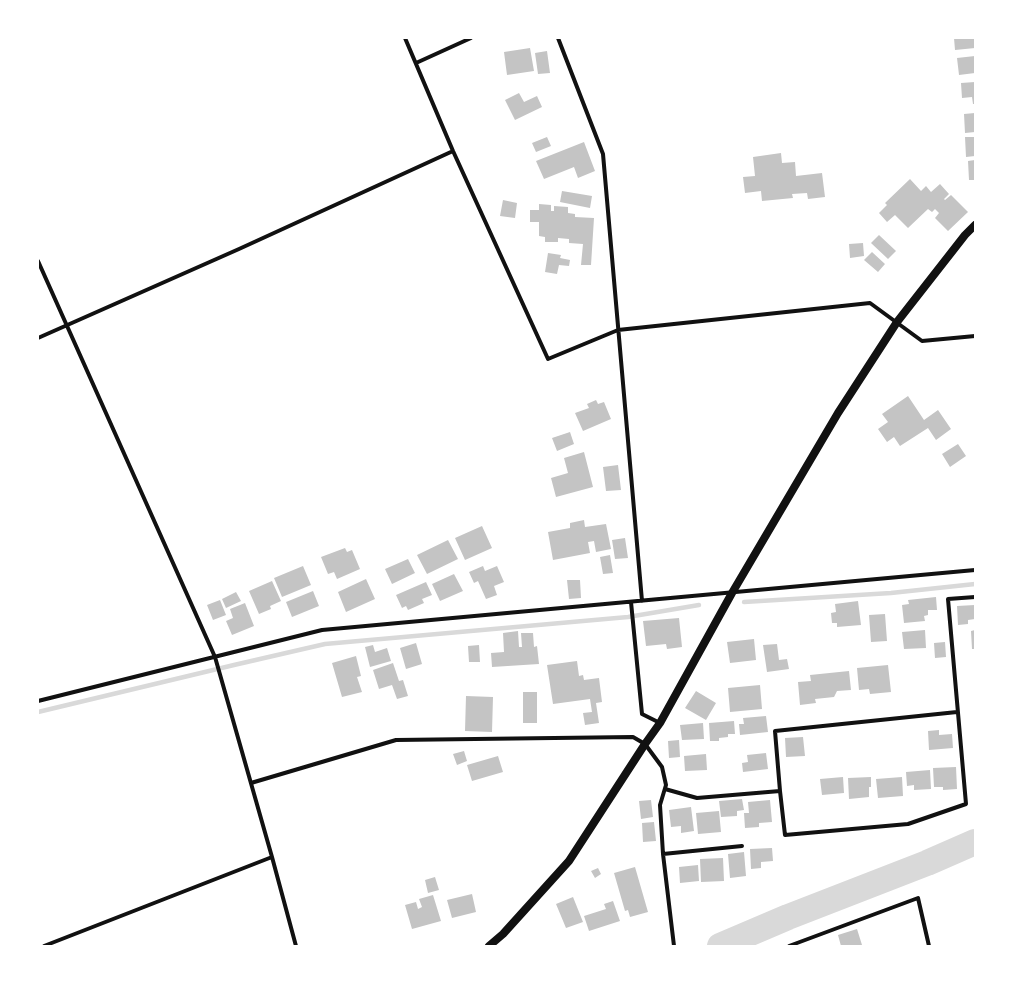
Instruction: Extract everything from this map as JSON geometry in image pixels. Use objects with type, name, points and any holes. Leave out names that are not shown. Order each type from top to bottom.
[{"type":"main road","points":[[489,946],[503,934],[569,861],[660,723],[732,593],[838,413],[897,322],[965,235],[975,225]]},
{"type":"street","points":[[404,38],[453,151],[548,359],[618,330],[870,303],[922,341],[975,336]]},
{"type":"street","points":[[416,63],[472,38]]},
{"type":"street","points":[[558,38],[603,154],[642,601]]},
{"type":"street","points":[[38,338],[239,249],[453,151]]},
{"type":"street","points":[[38,262],[215,657],[296,946]]},
{"type":"street","points":[[38,702],[322,630],[975,570]]},
{"type":"street","points":[[957,712],[775,731],[785,836],[908,824],[966,804],[948,599],[975,597]]},
{"type":"street","points":[[631,602],[642,714],[660,723]]},
{"type":"street","points":[[251,783],[396,740],[632,737],[645,744],[662,767],[666,785],[660,805],[663,854],[674,946]]},
{"type":"street","points":[[665,789],[697,798],[780,791]]},
{"type":"street","points":[[663,854],[742,846]]},
{"type":"street","points":[[44,946],[272,858]]},
{"type":"street","points":[[789,946],[918,898],[929,946]]},
{"type":"building","points":[[954,38],[975,38],[975,48],[955,50]]},
{"type":"building","points":[[530,48],[534,71],[507,75],[504,52]]},
{"type":"building","points":[[547,51],[550,73],[538,74],[535,53]]},
{"type":"building","points":[[975,56],[975,73],[959,75],[957,58]]},
{"type":"building","points":[[975,82],[975,104],[973,104],[972,97],[962,98],[961,83]]},
{"type":"building","points":[[519,93],[524,102],[537,96],[542,107],[515,120],[505,100]]},
{"type":"building","points":[[975,113],[975,132],[965,133],[964,114]]},
{"type":"building","points":[[547,137],[551,146],[536,152],[532,143]]},
{"type":"building","points":[[965,137],[975,137],[975,156],[966,157]]},
{"type":"building","points":[[584,142],[595,171],[578,178],[574,167],[544,179],[536,161]]},
{"type":"building","points":[[781,153],[782,163],[795,162],[796,176],[822,173],[825,197],[808,199],[807,193],[792,194],[793,198],[762,201],[761,191],[745,193],[743,177],[755,176],[753,157]]},
{"type":"building","points":[[975,160],[975,180],[969,180],[968,161]]},
{"type":"building","points":[[910,179],[921,191],[926,186],[931,192],[940,184],[949,194],[944,199],[945,200],[951,195],[968,212],[948,231],[935,218],[939,213],[935,209],[932,212],[928,209],[908,228],[895,215],[887,222],[879,213],[887,205],[885,203]]},
{"type":"building","points":[[562,191],[592,196],[590,208],[560,202]]},
{"type":"building","points":[[503,200],[517,203],[515,218],[500,216]]},
{"type":"building","points":[[539,204],[551,205],[551,211],[554,211],[554,206],[568,207],[568,213],[575,214],[575,217],[594,218],[591,265],[581,265],[583,244],[569,243],[569,239],[558,238],[558,242],[545,242],[545,237],[539,236],[539,222],[530,222],[530,210],[539,210]]},
{"type":"building","points":[[879,235],[896,251],[888,259],[871,243]]},
{"type":"building","points":[[863,243],[864,256],[850,258],[849,244]]},
{"type":"building","points":[[872,252],[885,264],[878,272],[864,260]]},
{"type":"building","points":[[548,253],[561,255],[560,258],[570,260],[569,266],[559,265],[557,274],[545,272]]},
{"type":"building","points":[[908,396],[924,420],[938,410],[951,429],[936,440],[928,428],[900,446],[894,437],[887,442],[878,429],[888,422],[882,414]]},
{"type":"building","points":[[596,400],[598,404],[604,402],[611,419],[583,431],[575,413],[589,408],[587,404]]},
{"type":"building","points":[[570,432],[574,444],[557,451],[552,438]]},
{"type":"building","points":[[958,444],[966,456],[950,467],[942,454]]},
{"type":"building","points":[[584,452],[593,487],[556,497],[551,478],[568,473],[564,458]]},
{"type":"building","points":[[618,465],[621,490],[606,491],[603,467]]},
{"type":"building","points":[[584,520],[585,527],[606,524],[611,549],[596,552],[594,541],[588,542],[590,553],[553,560],[548,532],[570,528],[570,523]]},
{"type":"building","points":[[482,526],[492,548],[465,560],[455,538]]},
{"type":"building","points":[[625,538],[628,558],[615,559],[612,540]]},
{"type":"building","points":[[448,540],[458,559],[427,574],[417,555]]},
{"type":"building","points":[[345,548],[347,552],[352,550],[360,569],[337,579],[334,572],[328,574],[321,557]]},
{"type":"building","points":[[610,555],[613,573],[603,574],[600,557]]},
{"type":"building","points":[[408,559],[415,573],[392,584],[385,569]]},
{"type":"building","points":[[303,566],[311,585],[282,597],[274,578]]},
{"type":"building","points":[[483,566],[485,571],[497,566],[504,582],[494,586],[497,595],[486,599],[478,581],[474,583],[469,572]]},
{"type":"building","points":[[454,574],[463,591],[440,601],[432,584]]},
{"type":"building","points":[[366,579],[375,599],[346,612],[338,592]]},
{"type":"building","points":[[567,580],[580,580],[581,598],[569,599]]},
{"type":"building","points":[[272,581],[281,601],[270,606],[271,609],[259,614],[249,591]]},
{"type":"building","points":[[426,582],[432,595],[422,599],[424,603],[408,610],[406,606],[402,608],[396,595]]},
{"type":"building","points":[[313,591],[319,606],[292,617],[286,602]]},
{"type":"building","points":[[236,592],[241,601],[226,608],[222,599]]},
{"type":"building","points":[[936,597],[937,610],[928,610],[928,615],[924,616],[925,621],[904,623],[902,605],[909,604],[908,600]]},
{"type":"building","points":[[220,600],[226,615],[213,620],[207,605]]},
{"type":"building","points":[[858,601],[861,625],[837,627],[837,623],[832,623],[831,613],[836,612],[835,604]]},
{"type":"building","points":[[245,603],[254,626],[232,635],[226,621],[233,618],[230,609]]},
{"type":"building","points":[[975,605],[975,619],[968,620],[968,624],[958,625],[957,606]]},
{"type":"building","points":[[885,614],[887,641],[871,642],[869,615]]},
{"type":"building","points":[[679,618],[682,647],[667,649],[666,644],[646,646],[643,621]]},
{"type":"building","points":[[925,630],[926,648],[904,649],[902,632]]},
{"type":"building","points":[[975,630],[975,649],[972,649],[971,631]]},
{"type":"building","points":[[518,631],[519,647],[522,647],[521,633],[533,633],[534,647],[537,646],[539,664],[492,667],[491,653],[504,652],[503,633]]},
{"type":"building","points":[[754,639],[756,660],[730,663],[727,642]]},
{"type":"building","points":[[945,642],[946,657],[935,658],[934,643]]},
{"type":"building","points":[[416,643],[422,664],[406,669],[400,648]]},
{"type":"building","points":[[777,644],[779,660],[787,659],[789,669],[767,672],[763,645]]},
{"type":"building","points":[[373,645],[375,652],[387,648],[391,661],[370,667],[365,647]]},
{"type":"building","points":[[479,645],[480,662],[469,662],[468,646]]},
{"type":"building","points":[[356,656],[361,676],[357,677],[362,692],[342,697],[332,663]]},
{"type":"building","points":[[577,661],[579,676],[583,675],[584,680],[599,678],[602,702],[596,703],[599,723],[585,725],[583,713],[592,712],[590,699],[553,704],[547,665]]},
{"type":"building","points":[[393,663],[399,681],[403,680],[408,696],[397,699],[392,685],[379,689],[373,670]]},
{"type":"building","points":[[888,665],[891,692],[870,694],[869,689],[859,690],[857,668]]},
{"type":"building","points":[[849,671],[851,690],[837,691],[834,697],[815,699],[816,703],[800,705],[798,682],[811,681],[810,675]]},
{"type":"building","points":[[760,685],[762,709],[730,712],[728,688]]},
{"type":"building","points":[[696,691],[716,703],[706,720],[685,708]]},
{"type":"building","points":[[523,692],[537,692],[537,723],[523,723]]},
{"type":"building","points":[[466,696],[493,697],[492,732],[465,731]]},
{"type":"building","points":[[766,716],[768,732],[740,735],[739,724],[744,724],[743,718]]},
{"type":"building","points":[[734,721],[735,734],[728,734],[728,737],[719,738],[719,741],[710,741],[709,723]]},
{"type":"building","points":[[703,723],[704,739],[682,740],[680,725]]},
{"type":"building","points":[[939,730],[939,735],[952,734],[953,748],[929,750],[928,731]]},
{"type":"building","points":[[803,737],[805,756],[786,757],[785,738]]},
{"type":"building","points":[[679,740],[680,757],[669,758],[668,741]]},
{"type":"building","points":[[464,751],[467,761],[457,765],[453,754]]},
{"type":"building","points":[[766,753],[768,769],[743,772],[742,763],[748,762],[747,755]]},
{"type":"building","points":[[706,754],[707,770],[685,771],[684,756]]},
{"type":"building","points":[[498,756],[503,772],[472,781],[467,765]]},
{"type":"building","points":[[956,767],[957,789],[943,790],[943,787],[934,787],[933,768]]},
{"type":"building","points":[[930,770],[931,789],[914,790],[914,785],[907,786],[906,772]]},
{"type":"building","points":[[843,777],[844,793],[822,795],[820,779]]},
{"type":"building","points":[[871,777],[869,797],[849,799],[848,778]]},
{"type":"building","points":[[902,777],[903,796],[878,798],[876,779]]},
{"type":"building","points":[[742,799],[744,810],[737,811],[737,816],[721,817],[719,801]]},
{"type":"building","points":[[651,800],[653,817],[641,819],[639,801]]},
{"type":"building","points":[[770,800],[772,822],[759,823],[759,827],[745,828],[744,813],[749,813],[748,802]]},
{"type":"building","points":[[691,807],[694,831],[681,833],[681,826],[671,827],[669,810]]},
{"type":"building","points":[[719,811],[721,832],[698,834],[696,813]]},
{"type":"building","points":[[654,822],[656,841],[643,842],[642,823]]},
{"type":"building","points":[[772,848],[773,861],[761,862],[761,868],[751,869],[750,849]]},
{"type":"building","points":[[744,852],[746,876],[730,878],[728,854]]},
{"type":"building","points":[[723,858],[724,881],[701,882],[700,859]]},
{"type":"building","points":[[698,865],[699,881],[680,883],[679,867]]},
{"type":"building","points":[[635,867],[648,912],[630,917],[628,910],[625,911],[614,873]]},
{"type":"building","points":[[598,868],[601,874],[595,878],[591,871]]},
{"type":"building","points":[[435,877],[439,890],[428,893],[425,880]]},
{"type":"building","points":[[472,894],[476,912],[452,918],[447,900]]},
{"type":"building","points":[[433,895],[441,921],[412,929],[405,905],[416,902],[418,909],[422,907],[419,899]]},
{"type":"building","points":[[573,897],[583,922],[566,928],[556,904]]},
{"type":"building","points":[[613,901],[620,921],[589,931],[584,916],[606,909],[604,904]]},
{"type":"building","points":[[857,929],[862,945],[841,946],[838,935]]},
{"type":"waterway","points":[[744,602],[891,593],[975,584]]},
{"type":"waterway","points":[[38,712],[325,644],[628,617],[699,605]]},
{"type":"waterway","points":[[720,946],[788,917],[927,863],[975,842]]}]
